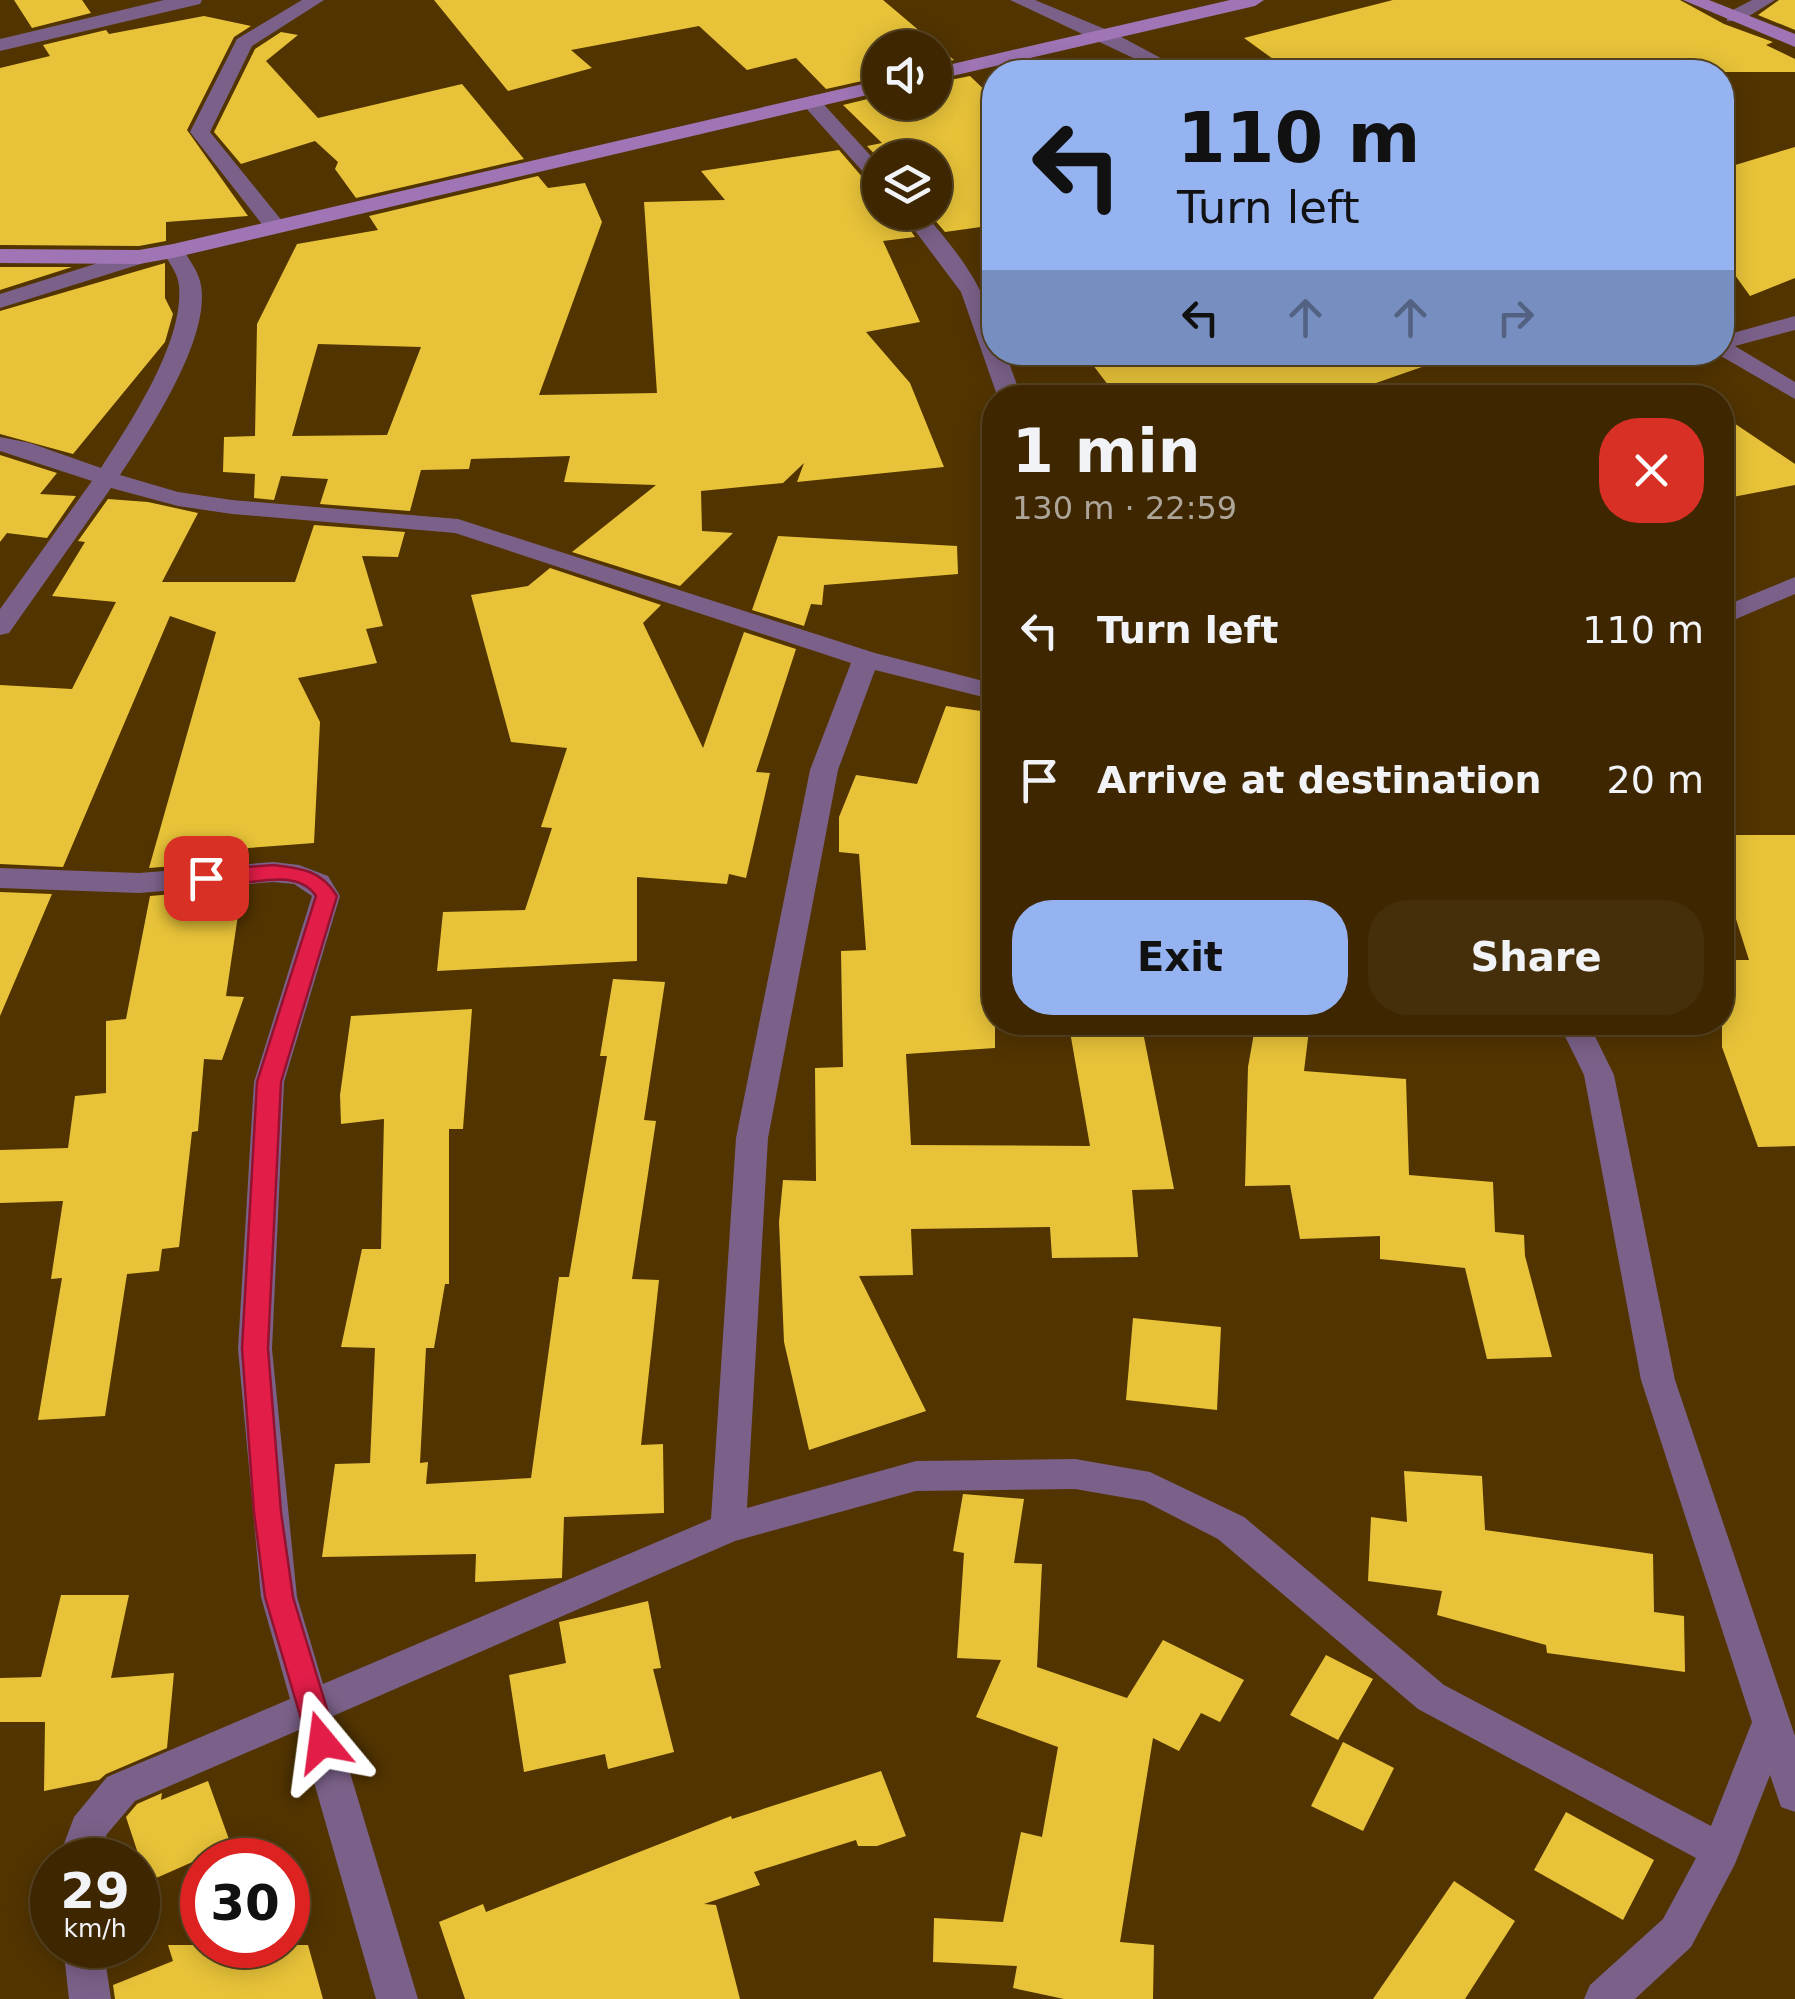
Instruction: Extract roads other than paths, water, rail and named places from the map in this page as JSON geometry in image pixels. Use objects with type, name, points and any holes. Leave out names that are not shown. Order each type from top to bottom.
[{"type":"street","points":[[0,46],[123,13],[193,0]]},
{"type":"street","points":[[276,226],[200,132],[244,43],[316,0]]},
{"type":"street","points":[[1019,0],[1153,60]]},
{"type":"street","points":[[998,60],[1255,0]]},
{"type":"street","points":[[1692,0],[1795,41]]},
{"type":"street","points":[[1734,17],[1766,0]]},
{"type":"street","points":[[952,70],[982,63]]},
{"type":"street","points":[[0,301],[138,257],[862,90]]},
{"type":"street","points":[[810,102],[862,158]]},
{"type":"street","points":[[927,230],[972,292],[982,320]]},
{"type":"street","points":[[0,628],[108,478],[171,369],[180,345],[190,284],[173,251]]},
{"type":"street","points":[[0,256],[138,257]]},
{"type":"street","points":[[1734,342],[1795,322]]},
{"type":"street","points":[[1734,354],[1795,392]]},
{"type":"street","points":[[0,444],[139,490],[232,507],[458,526],[866,659],[982,689]]},
{"type":"street","points":[[1734,612],[1795,584]]},
{"type":"street","points":[[728,1528],[752,1138],[824,770],[866,659]]},
{"type":"street","points":[[0,878],[140,883],[273,872],[309,879],[326,896],[269,1082],[255,1348],[279,1597],[397,1999]]},
{"type":"street","points":[[1579,1035],[1599,1075],[1658,1380],[1795,1794]]},
{"type":"street","points":[[82,1838],[97,1813],[121,1789],[728,1528],[916,1476],[1075,1474],[1150,1487],[1231,1528],[1431,1696],[1721,1851]]},
{"type":"street","points":[[1605,1999],[1678,1933],[1721,1851],[1770,1724]]},
{"type":"street","points":[[86,1968],[90,1999]]}]
